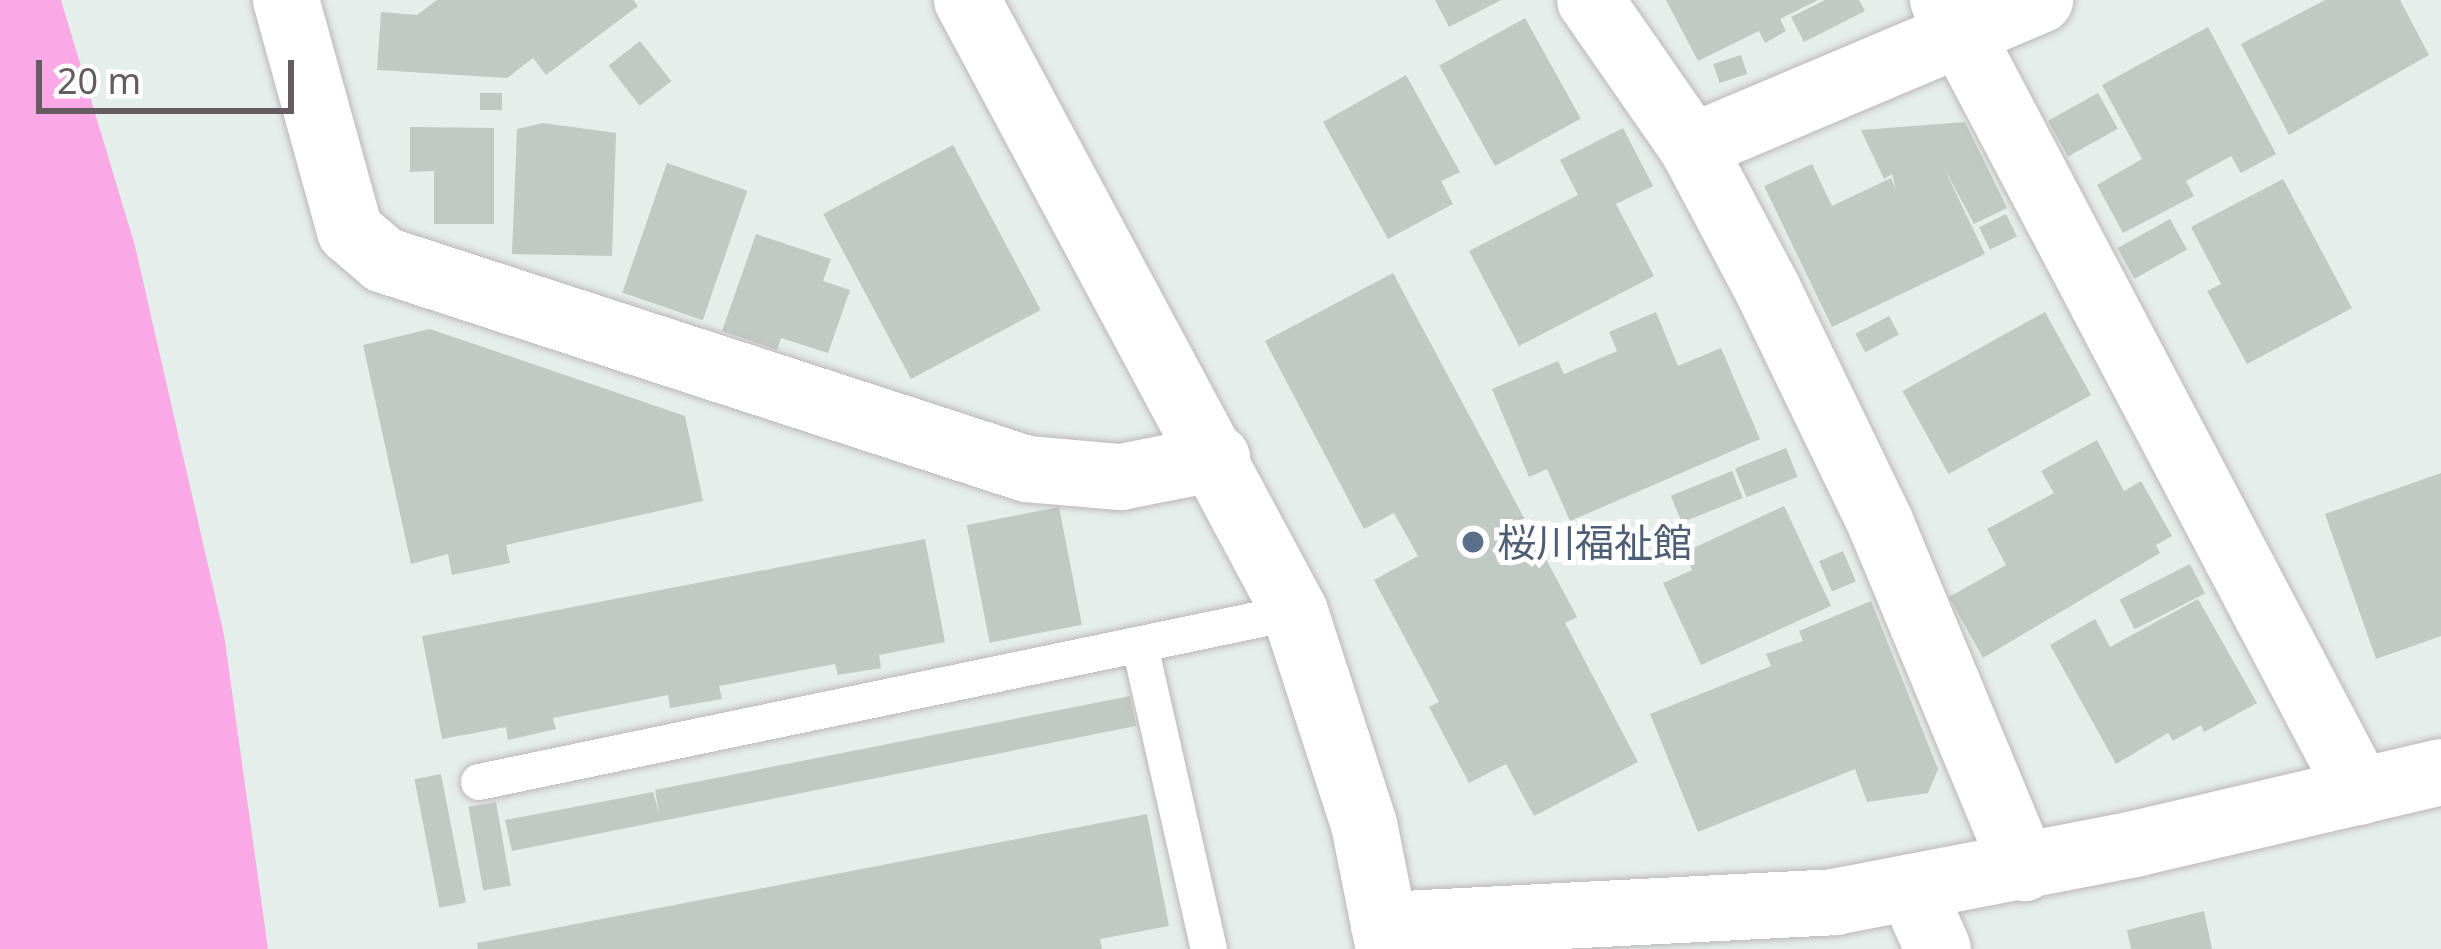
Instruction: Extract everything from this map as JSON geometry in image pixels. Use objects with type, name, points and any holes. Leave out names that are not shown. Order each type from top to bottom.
[{"type":"street","points":[[286,0],[350,231],[384,260],[1027,469],[1121,477],[1217,458]]},
{"type":"street","points":[[968,0],[1217,458],[1295,612],[1352,782],[1377,941],[1743,911],[1912,890],[2441,772]]},
{"type":"street","points":[[1590,0],[1691,147],[1880,522],[2024,868]]},
{"type":"street","points":[[1691,147],[1951,15],[2040,0]]},
{"type":"street","points":[[1951,15],[2360,792]]},
{"type":"street","points":[[1912,890],[1938,949]]},
{"type":"lane","points":[[479,782],[1295,612]]},
{"type":"lane","points":[[1140,646],[1209,949]]},
{"type":"shaded area","points":[[0,0],[61,0],[135,246],[224,635],[268,949],[0,949]]},
{"type":"building","points":[[437,0],[633,0],[638,6],[546,75],[533,58],[507,78],[377,70],[381,12],[417,15]]},
{"type":"building","points":[[1435,0],[1501,0],[1449,27]]},
{"type":"building","points":[[1666,0],[1818,0],[1780,19],[1786,31],[1765,43],[1759,31],[1698,61]]},
{"type":"building","points":[[1825,0],[1859,0],[1865,11],[1804,42],[1791,17]]},
{"type":"building","points":[[2325,0],[2400,0],[2429,55],[2289,135],[2241,44]]},
{"type":"building","points":[[1525,18],[1581,119],[1495,166],[1439,66]]},
{"type":"building","points":[[2208,27],[2276,154],[2241,173],[2231,156],[2186,181],[2194,196],[2123,233],[2097,185],[2142,159],[2102,85]]},
{"type":"building","points":[[640,41],[671,81],[640,106],[608,66]]},
{"type":"building","points":[[1741,55],[1747,74],[1720,83],[1713,64]]},
{"type":"building","points":[[1406,75],[1460,172],[1441,181],[1453,204],[1388,239],[1323,122]]},
{"type":"building","points":[[480,93],[502,93],[502,110],[480,110]]},
{"type":"building","points":[[2098,93],[2118,129],[2068,156],[2048,121]]},
{"type":"building","points":[[1965,122],[2007,208],[1974,224],[1943,166],[1985,254],[1832,327],[1764,186],[1812,164],[1832,206],[1891,178],[1896,190],[1892,174],[1884,179],[1861,130]]},
{"type":"building","points":[[543,123],[616,133],[612,256],[512,254],[517,129]]},
{"type":"building","points":[[410,127],[494,128],[494,224],[434,224],[434,171],[410,172]]},
{"type":"building","points":[[1623,128],[1653,186],[1616,204],[1654,276],[1519,346],[1469,251],[1578,195],[1560,160]]},
{"type":"building","points":[[953,145],[1041,310],[911,379],[823,214]]},
{"type":"building","points":[[667,163],[747,191],[703,320],[622,293]]},
{"type":"building","points":[[2283,179],[2352,308],[2247,364],[2207,291],[2221,284],[2191,227]]},
{"type":"building","points":[[2006,214],[2017,236],[1990,250],[1979,227]]},
{"type":"building","points":[[2170,219],[2187,250],[2134,279],[2118,248]]},
{"type":"building","points":[[756,234],[831,259],[823,281],[850,290],[828,353],[781,338],[777,350],[722,331]]},
{"type":"building","name":"桜川福祉館","points":[[1393,273],[1577,617],[1565,623],[1638,762],[1534,816],[1506,764],[1469,783],[1429,707],[1439,702],[1374,580],[1418,556],[1394,513],[1364,529],[1265,341]]},
{"type":"building","points":[[1656,312],[1678,366],[1721,348],[1760,439],[1570,521],[1547,469],[1529,477],[1492,389],[1558,361],[1564,374],[1617,351],[1609,332]]},
{"type":"building","points":[[2045,312],[2091,395],[1948,474],[1902,391]]},
{"type":"building","points":[[1889,316],[1899,335],[1865,352],[1855,334]]},
{"type":"building","points":[[430,329],[685,416],[703,501],[506,545],[510,563],[452,575],[448,554],[411,564],[363,345]]},
{"type":"building","points":[[2097,440],[2124,491],[2141,481],[2172,536],[2156,545],[2160,553],[1983,658],[1949,597],[2006,565],[1987,529],[2054,493],[2041,471]]},
{"type":"building","points":[[1786,448],[1798,477],[1747,497],[1735,469]]},
{"type":"building","points":[[1732,471],[1743,498],[1682,523],[1671,496]]},
{"type":"building","points":[[2441,473],[2441,636],[2376,659],[2325,514]]},
{"type":"building","points":[[1784,506],[1831,606],[1701,665],[1663,583],[1692,570],[1685,552]]},
{"type":"building","points":[[1059,507],[1082,625],[990,643],[967,525]]},
{"type":"building","points":[[925,539],[945,642],[879,655],[881,668],[838,675],[835,664],[719,686],[722,699],[670,708],[668,695],[553,718],[556,729],[508,740],[506,727],[442,739],[422,636]]},
{"type":"building","points":[[1843,551],[1856,581],[1832,592],[1819,561]]},
{"type":"building","points":[[2190,564],[2205,593],[2135,629],[2120,600]]},
{"type":"building","points":[[2198,599],[2257,703],[2204,732],[2201,725],[2173,741],[2168,733],[2116,764],[2050,645],[2095,619],[2110,647]]},
{"type":"building","points":[[1871,601],[1938,769],[1928,793],[1867,802],[1855,769],[1698,832],[1650,714],[1771,666],[1766,654],[1803,641],[1799,631]]},
{"type":"building","points":[[1130,696],[1136,726],[512,851],[505,820],[653,792],[659,813],[655,790]]},
{"type":"building","points":[[441,774],[466,903],[439,908],[414,779]]},
{"type":"building","points":[[496,802],[511,886],[483,891],[468,807]]},
{"type":"building","points":[[1147,814],[1169,926],[1100,939],[1102,949],[478,949],[477,943]]},
{"type":"building","points":[[2204,911],[2212,949],[2131,949],[2127,930]]},
{"type":"place","name":"桜川福祉館","points":[[1473,542]]}]
